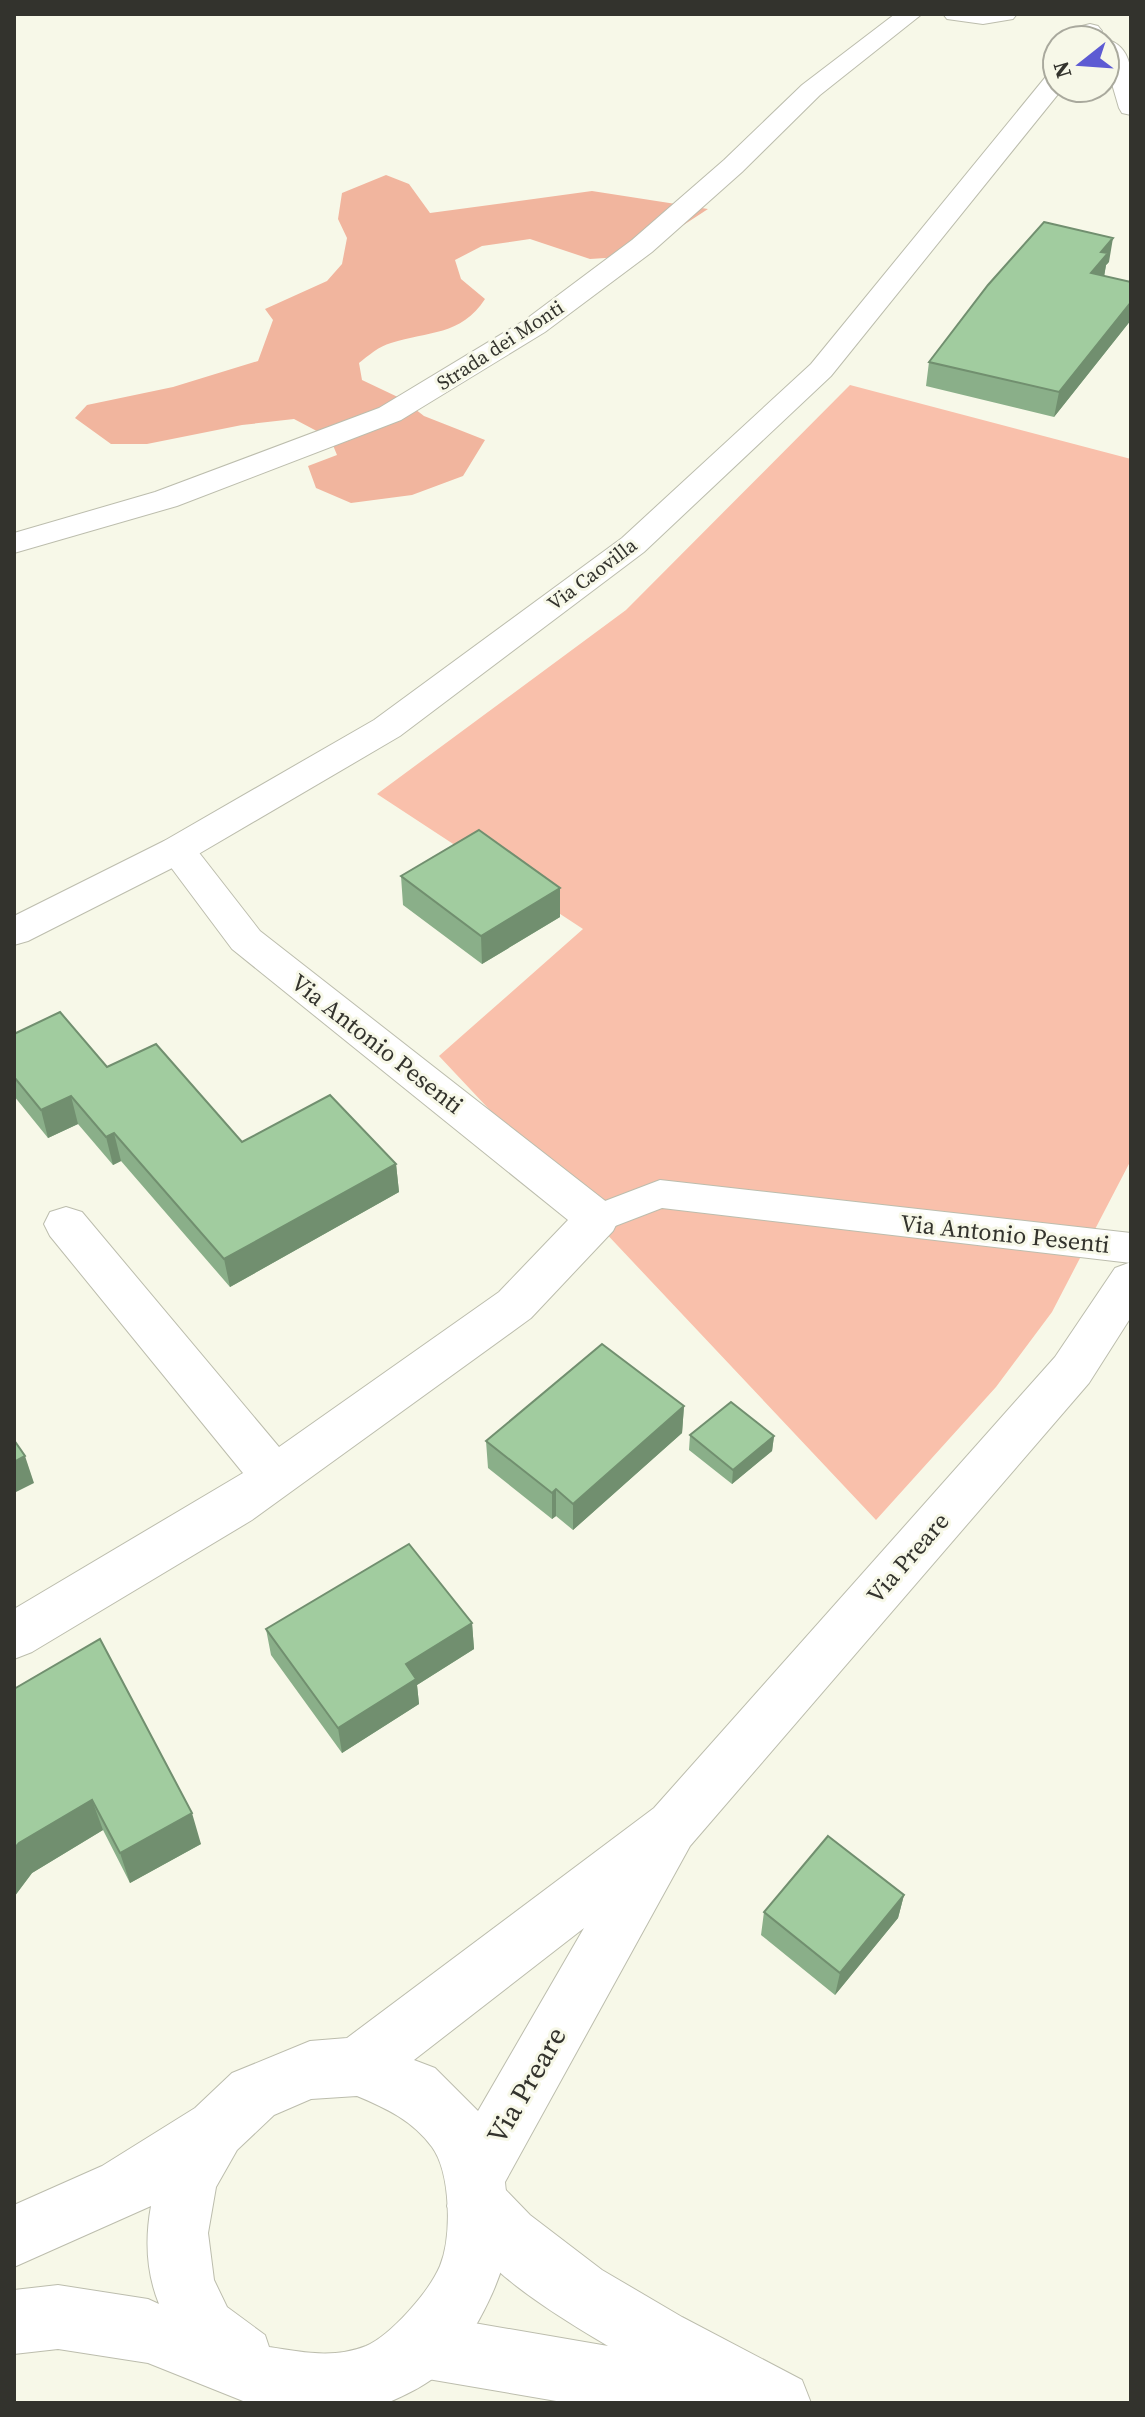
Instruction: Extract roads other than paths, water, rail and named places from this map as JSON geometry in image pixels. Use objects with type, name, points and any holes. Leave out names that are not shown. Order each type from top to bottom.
[{"type":"main road","name":"Strada dei Monti","points":[[14,543],[166,499],[390,414],[535,326],[642,246],[733,166],[811,90],[910,14]]},
{"type":"main road","points":[[955,14],[983,17],[1005,14]]},
{"type":"main road","points":[[1121,73],[1131,108]]},
{"type":"main road","name":"Via Caovilla","points":[[14,932],[177,850],[387,728],[633,545],[821,370],[1041,99]]},
{"type":"main road","name":"Via Antonio Pesenti","points":[[14,1636],[235,1505],[275,1477],[515,1305],[597,1219],[246,940],[177,850]]},
{"type":"main road","points":[[66,1224],[275,1477]]},
{"type":"main road","name":"Via Preare","points":[[357,2067],[673,1826],[1072,1370],[1131,1280]]},
{"type":"main road","name":"Via Preare","points":[[476,2191],[673,1826]]},
{"type":"main road","points":[[14,2236],[124,2188],[216,2129],[253,2094],[310,2070],[357,2067],[414,2089],[455,2128],[476,2191],[479,2227],[468,2280],[422,2346],[380,2374],[326,2388],[268,2379],[148,2331],[58,2317],[14,2322]]},
{"type":"main road","points":[[216,2129],[187,2178],[177,2233],[183,2285],[205,2329],[268,2379]]},
{"type":"main road","points":[[476,2191],[503,2234],[619,2317],[779,2403]]},
{"type":"main road","points":[[422,2346],[760,2403]]},
{"type":"lane","name":"Via Antonio Pesenti","points":[[597,1219],[660,1194],[1131,1248]]}]
